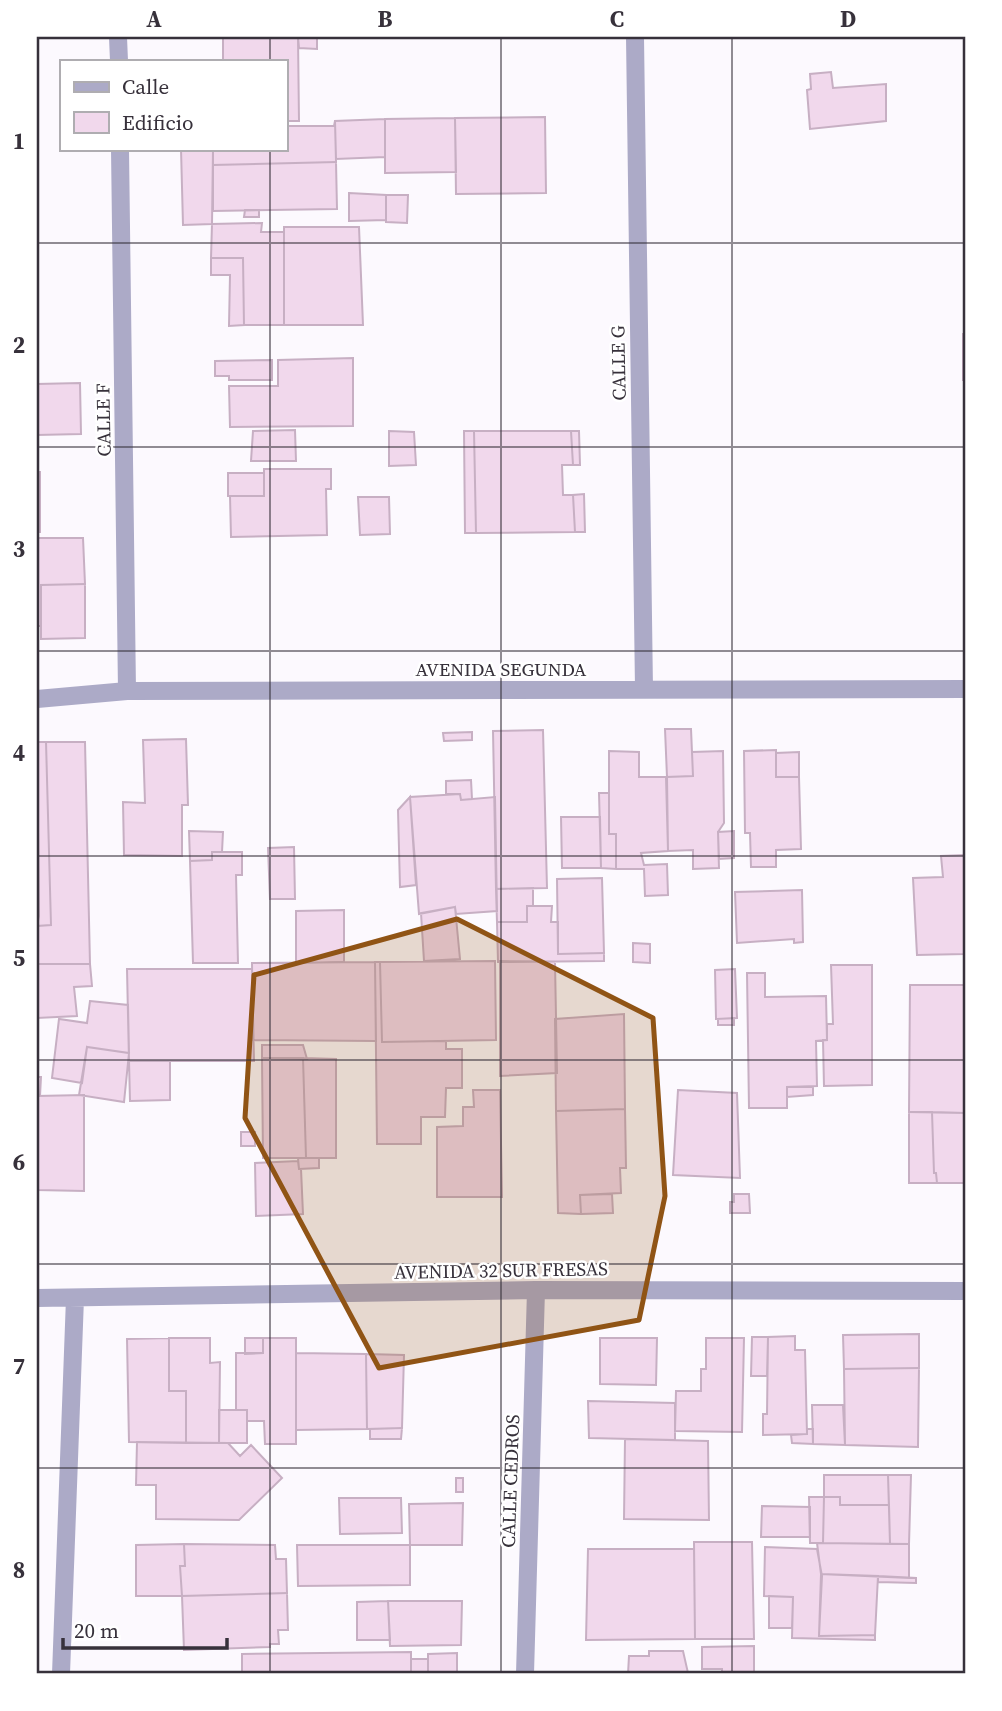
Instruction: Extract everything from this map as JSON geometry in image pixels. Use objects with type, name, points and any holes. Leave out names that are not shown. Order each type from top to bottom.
[{"type":"street","points":[[118,37],[119,60]]},
{"type":"street","name":"CALLE G","points":[[635,37],[644,689]]},
{"type":"street","name":"CALLE F","points":[[120,150],[127,691]]},
{"type":"street","name":"AVENIDA SEGUNDA","points":[[37,699],[127,691],[965,689]]},
{"type":"street","name":"AVENIDA 32 SUR FRESAS","points":[[37,1298],[536,1290],[965,1291]]},
{"type":"street","name":"CALLE CEDROS","points":[[525,1674],[536,1290]]},
{"type":"street","points":[[61,1674],[75,1298]]},
{"type":"highlighted area","points":[[457,919],[653,1018],[665,1196],[639,1320],[379,1368],[245,1118],[254,975]]},
{"type":"building","points":[[223,37],[298,37],[299,121],[287,121],[287,60],[223,60]]},
{"type":"building","points":[[298,37],[317,37],[317,49],[299,48]]},
{"type":"building","points":[[831,72],[833,88],[886,84],[886,121],[810,129],[807,90],[811,89],[810,74]]},
{"type":"building","points":[[545,117],[546,193],[456,194],[455,118]]},
{"type":"building","points":[[455,118],[456,172],[385,173],[385,119]]},
{"type":"building","points":[[385,119],[385,157],[336,159],[335,121]]},
{"type":"building","points":[[335,121],[336,162],[213,165],[213,150],[287,150],[287,126],[334,126]]},
{"type":"building","points":[[181,150],[213,150],[212,224],[183,225]]},
{"type":"building","points":[[336,162],[337,209],[213,211],[213,165]]},
{"type":"building","points":[[349,193],[386,195],[386,220],[349,221]]},
{"type":"building","points":[[386,195],[408,195],[407,223],[386,222]]},
{"type":"building","points":[[245,210],[259,210],[259,217],[244,217]]},
{"type":"building","points":[[262,223],[261,232],[284,232],[284,325],[244,325],[243,258],[211,258],[212,224]]},
{"type":"building","points":[[284,227],[359,227],[363,325],[284,325]]},
{"type":"building","points":[[211,258],[243,258],[244,325],[229,326],[230,275],[211,275]]},
{"type":"building","points":[[965,334],[965,380],[963,380]]},
{"type":"building","points":[[353,358],[353,426],[230,427],[229,386],[278,386],[278,360]]},
{"type":"building","points":[[272,360],[272,380],[229,380],[229,376],[215,376],[215,361]]},
{"type":"building","points":[[80,383],[81,434],[37,435],[37,384]]},
{"type":"building","points":[[295,430],[296,461],[251,461],[253,431]]},
{"type":"building","points":[[389,431],[414,432],[416,465],[389,466]]},
{"type":"building","points":[[464,431],[474,431],[476,533],[465,533]]},
{"type":"building","points":[[474,431],[571,431],[573,465],[562,465],[563,495],[573,495],[575,532],[476,533]]},
{"type":"building","points":[[571,431],[579,431],[580,465],[573,465]]},
{"type":"building","points":[[264,469],[331,469],[331,489],[326,489],[327,535],[231,537],[230,496],[264,496]]},
{"type":"building","points":[[37,472],[40,472],[40,532],[37,532]]},
{"type":"building","points":[[228,473],[264,473],[264,496],[228,496]]},
{"type":"building","points":[[584,494],[585,532],[575,532],[573,495]]},
{"type":"building","points":[[358,497],[389,497],[390,534],[360,535]]},
{"type":"building","points":[[37,538],[83,538],[85,584],[41,585],[41,626],[37,626]]},
{"type":"building","points":[[85,584],[85,638],[41,639],[41,585]]},
{"type":"building","points":[[665,729],[691,729],[693,776],[667,777]]},
{"type":"building","points":[[543,730],[547,888],[496,889],[493,731]]},
{"type":"building","points":[[472,732],[472,740],[444,741],[443,733]]},
{"type":"building","points":[[186,739],[188,805],[182,805],[182,856],[124,855],[123,802],[145,803],[143,740]]},
{"type":"building","points":[[37,742],[46,742],[51,925],[37,926],[39,916]]},
{"type":"building","points":[[46,742],[85,742],[90,964],[37,964],[37,926],[51,925]]},
{"type":"building","points":[[776,750],[776,777],[799,777],[801,849],[776,850],[776,867],[751,867],[750,833],[745,833],[744,751]]},
{"type":"building","points":[[609,751],[639,752],[639,777],[666,777],[668,851],[641,853],[644,865],[667,864],[668,895],[645,896],[644,869],[616,869],[616,834],[609,834]]},
{"type":"building","points":[[723,751],[724,823],[718,832],[719,868],[693,869],[693,850],[668,851],[667,777],[693,776],[692,752]]},
{"type":"building","points":[[799,752],[799,777],[776,777],[776,753]]},
{"type":"building","points":[[471,780],[472,799],[461,800],[460,794],[446,794],[446,781]]},
{"type":"building","points":[[599,793],[609,793],[609,834],[616,834],[616,869],[601,868]]},
{"type":"building","points":[[460,794],[461,800],[495,797],[497,911],[456,914],[455,907],[419,914],[410,797]]},
{"type":"building","points":[[410,797],[416,885],[400,887],[398,810]]},
{"type":"building","points":[[561,817],[600,817],[601,868],[562,868]]},
{"type":"building","points":[[189,831],[223,832],[222,852],[212,852],[212,860],[190,861]]},
{"type":"building","points":[[734,831],[734,858],[719,859],[718,832]]},
{"type":"building","points":[[294,847],[295,899],[270,899],[268,848]]},
{"type":"building","points":[[212,852],[242,852],[242,875],[236,875],[238,963],[193,963],[190,861],[212,860]]},
{"type":"building","points":[[965,855],[965,954],[917,955],[913,878],[943,877],[941,856]]},
{"type":"building","points":[[602,878],[604,953],[558,954],[557,879]]},
{"type":"building","points":[[533,888],[533,906],[527,906],[527,922],[497,922],[496,889]]},
{"type":"building","points":[[802,890],[803,942],[794,943],[794,939],[737,943],[735,892]]},
{"type":"building","points":[[527,906],[552,906],[551,922],[558,922],[558,954],[604,953],[604,961],[498,962],[497,922],[527,922]]},
{"type":"building","points":[[455,907],[460,959],[424,961],[421,913]]},
{"type":"building","points":[[344,910],[344,962],[296,963],[296,911]]},
{"type":"building","points":[[633,943],[650,944],[650,963],[633,962]]},
{"type":"building","points":[[495,961],[496,1040],[382,1042],[380,962]]},
{"type":"building","points":[[500,961],[555,962],[557,1073],[500,1076]]},
{"type":"building","points":[[375,962],[380,962],[382,1042],[446,1041],[446,1049],[462,1049],[462,1088],[446,1088],[445,1117],[421,1117],[421,1144],[377,1144]]},
{"type":"building","points":[[375,962],[376,1041],[253,1040],[252,963]]},
{"type":"building","points":[[37,964],[90,964],[92,986],[74,987],[77,1016],[37,1018]]},
{"type":"building","points":[[831,965],[872,965],[872,1085],[824,1086],[823,1040],[827,1040],[827,1024],[833,1024]]},
{"type":"building","points":[[127,969],[252,969],[254,1061],[129,1061]]},
{"type":"building","points":[[735,969],[737,1018],[716,1019],[715,970]]},
{"type":"building","points":[[747,973],[765,973],[765,997],[826,996],[827,1040],[816,1041],[817,1086],[787,1087],[787,1108],[749,1108]]},
{"type":"building","points":[[910,985],[965,985],[965,1113],[909,1112]]},
{"type":"building","points":[[90,1001],[128,1005],[129,1053],[87,1047],[82,1083],[52,1078],[59,1019],[87,1023]]},
{"type":"building","points":[[624,1014],[625,1109],[556,1111],[555,1019]]},
{"type":"building","points":[[734,1018],[734,1025],[718,1025],[718,1019]]},
{"type":"building","points":[[262,1045],[303,1045],[307,1059],[262,1058]]},
{"type":"building","points":[[87,1047],[129,1053],[124,1102],[79,1095]]},
{"type":"building","points":[[262,1058],[303,1058],[306,1158],[263,1158]]},
{"type":"building","points":[[303,1058],[336,1059],[336,1158],[306,1158]]},
{"type":"building","points":[[129,1061],[170,1061],[170,1100],[130,1101]]},
{"type":"building","points":[[37,1077],[41,1077],[40,1096],[37,1096]]},
{"type":"building","points":[[787,1087],[813,1087],[813,1095],[787,1097]]},
{"type":"building","points":[[473,1090],[500,1090],[502,1197],[437,1197],[437,1127],[463,1126],[463,1107],[474,1107]]},
{"type":"building","points":[[678,1090],[737,1093],[740,1178],[673,1175]]},
{"type":"building","points":[[84,1095],[84,1191],[37,1190],[37,1096]]},
{"type":"building","points":[[625,1109],[626,1168],[620,1168],[621,1193],[580,1195],[581,1214],[558,1213],[556,1111]]},
{"type":"building","points":[[909,1112],[932,1112],[934,1173],[937,1183],[909,1183]]},
{"type":"building","points":[[932,1112],[965,1113],[965,1183],[937,1183],[934,1173]]},
{"type":"building","points":[[241,1132],[255,1132],[255,1146],[241,1146]]},
{"type":"building","points":[[298,1158],[319,1158],[319,1168],[299,1169]]},
{"type":"building","points":[[298,1161],[301,1169],[303,1214],[256,1216],[255,1163]]},
{"type":"building","points":[[612,1194],[613,1213],[581,1214],[580,1195]]},
{"type":"building","points":[[734,1194],[749,1194],[750,1213],[730,1213],[730,1202],[734,1202]]},
{"type":"building","points":[[919,1334],[919,1368],[844,1369],[843,1335]]},
{"type":"building","points":[[795,1336],[795,1350],[805,1350],[807,1434],[763,1435],[763,1414],[767,1414],[768,1337]]},
{"type":"building","points":[[752,1337],[768,1337],[767,1376],[751,1376]]},
{"type":"building","points":[[169,1338],[210,1338],[210,1363],[220,1362],[219,1443],[186,1443],[186,1391],[169,1391]]},
{"type":"building","points":[[169,1338],[169,1391],[186,1391],[186,1443],[129,1442],[127,1339]]},
{"type":"building","points":[[245,1338],[263,1338],[263,1353],[245,1354]]},
{"type":"building","points":[[263,1338],[296,1338],[296,1444],[265,1444],[264,1421],[247,1421],[247,1410],[236,1410],[236,1353],[263,1353]]},
{"type":"building","points":[[600,1338],[657,1338],[656,1385],[600,1384]]},
{"type":"building","points":[[706,1338],[744,1338],[742,1432],[675,1431],[676,1391],[701,1391],[701,1369],[706,1369]]},
{"type":"building","points":[[296,1353],[366,1354],[367,1429],[296,1430]]},
{"type":"building","points":[[366,1354],[404,1355],[402,1428],[367,1429]]},
{"type":"building","points":[[919,1368],[918,1447],[845,1445],[844,1369]]},
{"type":"building","points":[[588,1401],[675,1403],[675,1440],[589,1438]]},
{"type":"building","points":[[812,1405],[843,1405],[845,1445],[813,1444]]},
{"type":"building","points":[[219,1410],[247,1410],[247,1443],[219,1443]]},
{"type":"building","points":[[402,1428],[401,1439],[370,1439],[370,1429]]},
{"type":"building","points":[[807,1429],[813,1429],[813,1444],[792,1443],[791,1435],[807,1434]]},
{"type":"building","points":[[625,1439],[708,1441],[709,1520],[624,1519]]},
{"type":"building","points":[[137,1442],[228,1443],[240,1456],[251,1445],[282,1478],[239,1520],[156,1519],[156,1485],[136,1485]]},
{"type":"building","points":[[824,1475],[888,1475],[889,1505],[840,1505],[840,1497],[824,1497]]},
{"type":"building","points":[[888,1475],[911,1475],[909,1544],[890,1544]]},
{"type":"building","points":[[456,1478],[463,1478],[463,1492],[456,1492]]},
{"type":"building","points":[[809,1497],[824,1497],[823,1543],[810,1543]]},
{"type":"building","points":[[824,1497],[840,1497],[840,1505],[889,1505],[890,1544],[823,1543]]},
{"type":"building","points":[[339,1498],[401,1498],[402,1533],[340,1534]]},
{"type":"building","points":[[463,1503],[462,1545],[410,1545],[409,1504]]},
{"type":"building","points":[[762,1506],[810,1507],[810,1537],[761,1537]]},
{"type":"building","points":[[694,1542],[752,1542],[754,1639],[695,1639]]},
{"type":"building","points":[[817,1543],[909,1544],[909,1578],[821,1574]]},
{"type":"building","points":[[184,1544],[275,1545],[276,1559],[286,1559],[287,1593],[182,1596],[180,1566],[185,1566]]},
{"type":"building","points":[[184,1544],[185,1566],[180,1566],[182,1596],[136,1596],[136,1545]]},
{"type":"building","points":[[297,1545],[410,1545],[410,1585],[298,1586]]},
{"type":"building","points":[[765,1547],[817,1549],[822,1576],[819,1636],[875,1635],[875,1640],[792,1638],[793,1597],[764,1596]]},
{"type":"building","points":[[588,1549],[694,1549],[695,1639],[586,1640]]},
{"type":"building","points":[[821,1574],[878,1576],[875,1635],[819,1636]]},
{"type":"building","points":[[878,1576],[916,1578],[916,1583],[878,1582]]},
{"type":"building","points":[[287,1593],[288,1630],[278,1630],[279,1644],[270,1644],[270,1647],[184,1650],[182,1596]]},
{"type":"building","points":[[769,1596],[793,1597],[792,1628],[769,1628]]},
{"type":"building","points":[[388,1601],[462,1601],[461,1645],[390,1646]]},
{"type":"building","points":[[388,1601],[390,1640],[357,1640],[357,1602]]},
{"type":"building","points":[[754,1646],[754,1674],[722,1674],[722,1669],[702,1669],[702,1647]]},
{"type":"building","points":[[649,1651],[683,1651],[688,1673],[628,1674],[629,1656],[649,1656]]},
{"type":"building","points":[[411,1652],[411,1674],[242,1674],[242,1654]]},
{"type":"building","points":[[457,1653],[457,1674],[428,1674],[428,1654]]},
{"type":"building","points":[[411,1659],[428,1659],[428,1674],[411,1674]]}]
